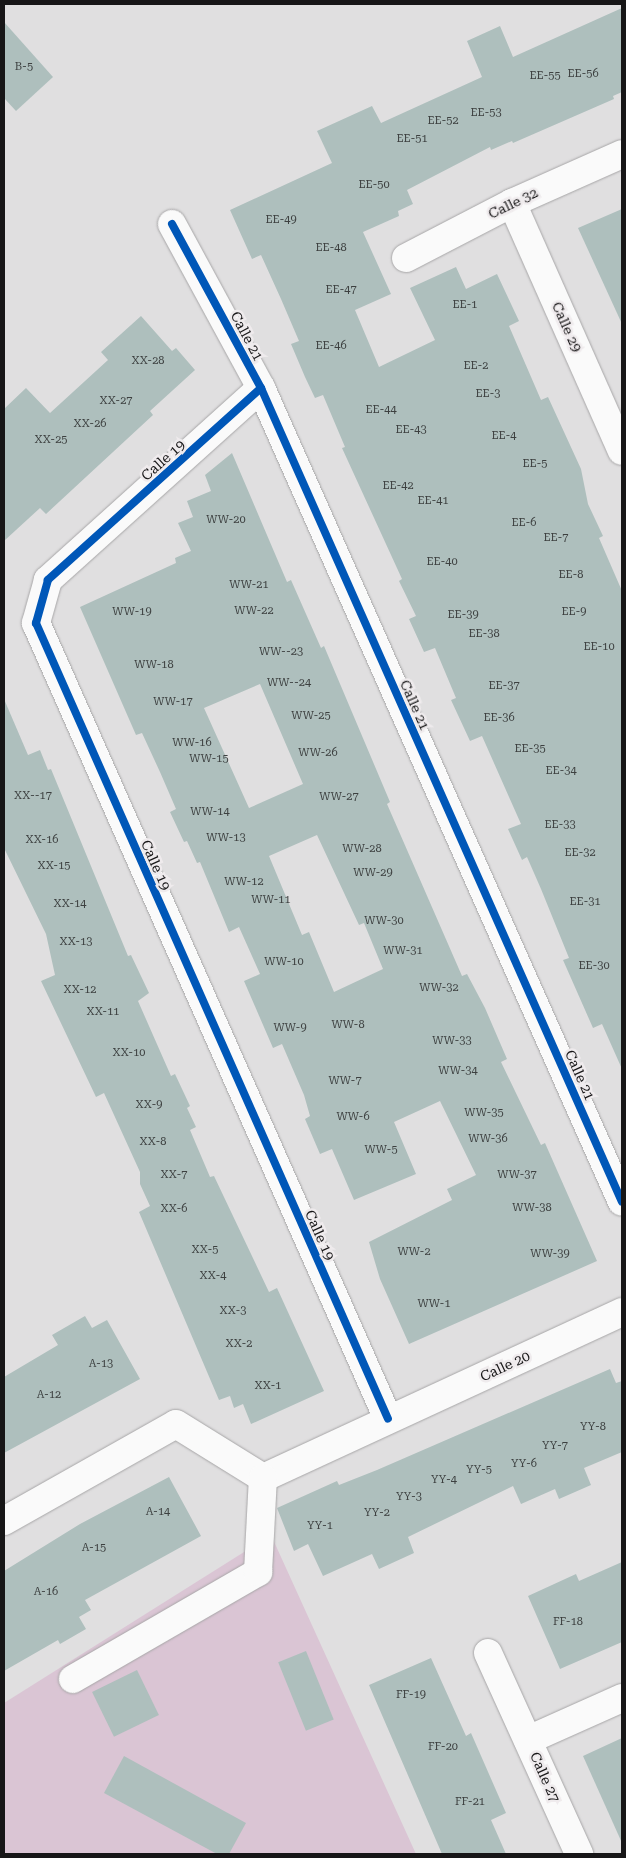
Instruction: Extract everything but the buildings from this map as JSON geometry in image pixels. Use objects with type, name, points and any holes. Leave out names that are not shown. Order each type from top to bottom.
[{"type":"street","name":"Calle 32","points":[[406,258],[512,203],[622,154]]},
{"type":"street","name":"Calle 29","points":[[512,203],[622,451]]},
{"type":"street","name":"Calle 21","points":[[172,224],[261,388],[622,1202]]},
{"type":"street","name":"Calle 19","points":[[261,388],[48,580],[36,623],[388,1419]]},
{"type":"street","name":"Calle 20","points":[[263,1478],[622,1312]]},
{"type":"street","points":[[4,1521],[176,1424],[263,1478],[258,1572],[73,1679]]},
{"type":"street","points":[[488,1652],[528,1740]]},
{"type":"street","name":"Calle 27","points":[[580,1854],[528,1740],[622,1698]]},
{"type":"shaded area","points":[[271,1535],[416,1854],[4,1854],[4,1703]]},
{"type":"cycle path","points":[[172,224],[261,388],[622,1202]]},
{"type":"cycle path","points":[[261,388],[48,580],[36,623],[388,1419]]}]
